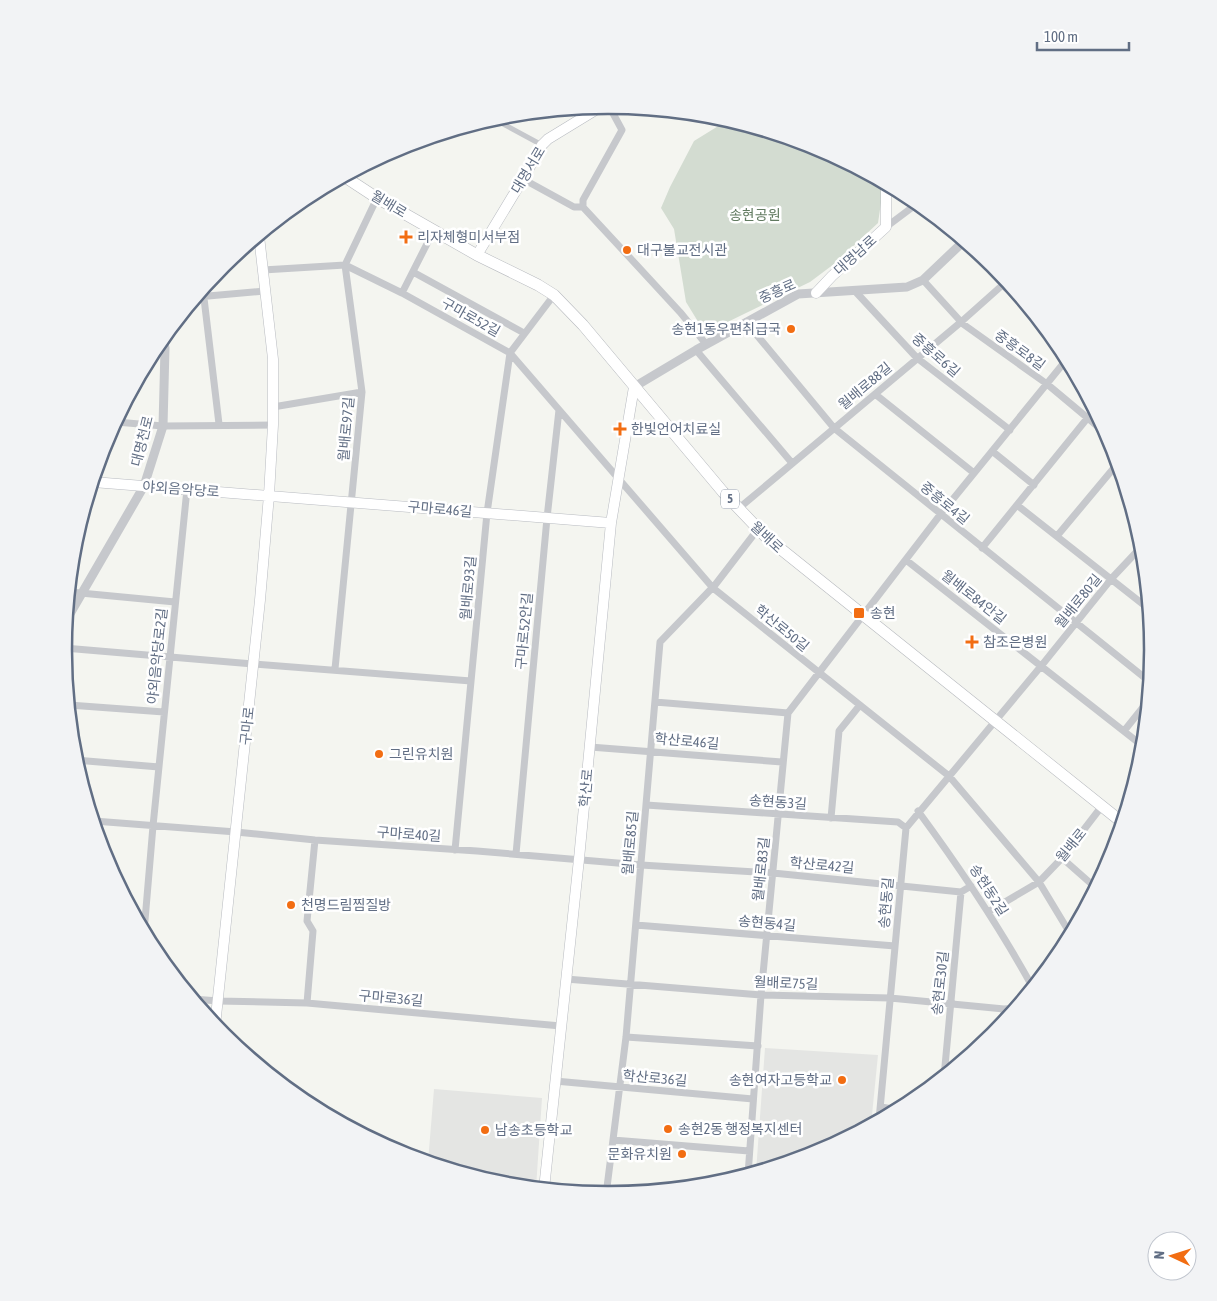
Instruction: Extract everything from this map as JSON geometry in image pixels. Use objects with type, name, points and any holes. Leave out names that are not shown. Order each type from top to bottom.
[{"type":"main road","name":"대명서로","points":[[476,255],[542,145],[548,139],[587,115]]},
{"type":"main road","name":"월배로","points":[[351,180],[377,198],[476,255],[538,285],[554,295],[582,325],[738,508],[776,546],[1102,806],[1118,816]]},
{"type":"main road","name":"대명남로","points":[[816,293],[886,227],[886,192]]},
{"type":"main road","name":"구마로","points":[[216,1016],[253,664],[269,495],[273,425],[273,359],[260,244]]},
{"type":"main road","name":"학산로","points":[[545,1182],[579,859],[611,523],[634,387]]},
{"type":"main road","name":"야외음악당로","points":[[100,483],[269,495]]},
{"type":"main road","name":"구마로46길","points":[[269,495],[611,523]]},
{"type":"street","points":[[583,207],[583,200],[622,130],[613,114]]},
{"type":"street","points":[[505,125],[542,145]]},
{"type":"street","points":[[523,179],[574,207],[583,207],[605,229],[706,344]]},
{"type":"street","points":[[345,265],[377,198]]},
{"type":"street","points":[[886,227],[911,208]]},
{"type":"street","points":[[402,293],[434,230]]},
{"type":"street","name":"중흥로","points":[[634,387],[706,344],[798,294],[907,286],[923,280],[959,246]]},
{"type":"street","name":"구마로52길","points":[[263,270],[345,265],[402,293],[510,353],[619,478]]},
{"type":"street","name":"월배로97길","points":[[335,670],[362,392],[345,265]]},
{"type":"street","points":[[413,272],[524,333]]},
{"type":"street","name":"중흥로8길","points":[[923,280],[961,322],[1047,384],[1094,423]]},
{"type":"street","name":"월배로88길","points":[[738,508],[961,322],[1001,286]]},
{"type":"street","name":"중흥로6길","points":[[854,290],[918,358],[1010,430]]},
{"type":"street","points":[[209,294],[265,292]]},
{"type":"street","name":"월배로93길","points":[[455,850],[487,513],[510,353],[554,295]]},
{"type":"street","points":[[202,302],[219,424]]},
{"type":"street","name":"중흥로4길","points":[[746,322],[834,428],[1143,677]]},
{"type":"street","points":[[696,350],[792,463]]},
{"type":"street","name":"대명천로","points":[[75,605],[144,486],[163,426],[162,354]]},
{"type":"street","name":"월배로83길","points":[[749,1168],[761,995],[788,714],[940,515],[1062,365]]},
{"type":"street","points":[[273,406],[362,392]]},
{"type":"street","points":[[875,394],[974,474]]},
{"type":"street","name":"구마로52안길","points":[[516,854],[547,518],[559,410]]},
{"type":"street","points":[[982,548],[1090,415]]},
{"type":"street","points":[[123,423],[163,426],[273,425]]},
{"type":"street","points":[[992,451],[1034,485]]},
{"type":"street","points":[[1057,536],[1113,469]]},
{"type":"street","name":"학산로50길","points":[[619,478],[713,588],[949,776],[1039,882],[1067,928]]},
{"type":"street","name":"야외음악당로2길","points":[[145,920],[187,489]]},
{"type":"street","points":[[1017,505],[1142,603]]},
{"type":"street","name":"월배로85길","points":[[607,1186],[626,1036],[660,642],[713,588],[758,529]]},
{"type":"street","name":"월배로80길","points":[[994,720],[1042,665],[1112,578],[1135,553]]},
{"type":"street","name":"월배로84안길","points":[[906,560],[1136,741]]},
{"type":"street","points":[[76,592],[175,602]]},
{"type":"street","points":[[72,649],[471,680]]},
{"type":"street","points":[[655,702],[788,714]]},
{"type":"street","points":[[76,705],[164,712]]},
{"type":"street","points":[[831,818],[839,731],[860,705]]},
{"type":"street","points":[[1124,731],[1141,710]]},
{"type":"street","name":"송현동길","points":[[880,1112],[906,828],[994,720]]},
{"type":"street","name":"학산로46길","points":[[590,746],[782,762]]},
{"type":"street","points":[[84,761],[159,767]]},
{"type":"street","name":"송현동3길","points":[[646,805],[898,822],[906,828]]},
{"type":"street","name":"월배로","points":[[988,912],[1039,882],[1062,858],[1102,806]]},
{"type":"street","name":"송현동2길","points":[[918,811],[1006,938],[1030,982]]},
{"type":"street","name":"구마로40길","points":[[101,822],[315,840],[579,859]]},
{"type":"street","points":[[307,1003],[313,931],[307,921],[315,840]]},
{"type":"street","points":[[1062,858],[1091,884]]},
{"type":"street","name":"학산로42길","points":[[579,859],[773,873],[900,884],[962,892]]},
{"type":"street","points":[[962,892],[971,886]]},
{"type":"street","name":"송현로30길","points":[[945,1068],[962,892]]},
{"type":"street","name":"송현동4길","points":[[636,925],[895,946]]},
{"type":"street","name":"월배로75길","points":[[566,979],[761,995],[890,998],[1004,1010]]},
{"type":"street","name":"구마로36길","points":[[203,1000],[307,1003],[561,1026]]},
{"type":"street","points":[[626,1036],[758,1046]]},
{"type":"street","name":"학산로36길","points":[[555,1081],[754,1099]]},
{"type":"street","points":[[881,1107],[887,1108]]},
{"type":"street","points":[[613,1140],[750,1151]]},
{"type":"shaded area","points":[[765,1048],[878,1055],[872,1117],[814,1146],[756,1165]]},
{"type":"shaded area","name":"남송초등학교","points":[[434,1089],[542,1098],[536,1182],[470,1168],[429,1155]]},
{"type":"green space","name":"송현공원","points":[[718,126],[781,143],[814,155],[883,190],[878,223],[834,264],[810,282],[705,333],[686,302],[674,229],[661,208],[694,141]]},
{"type":"place","name":"리자체형미서부점","points":[[406,237]]},
{"type":"place","name":"대구불교전시관","points":[[627,250]]},
{"type":"place","name":"송현1동우편취급국","points":[[791,329]]},
{"type":"place","name":"한빛언어치료실","points":[[620,429]]},
{"type":"place","name":"송현","points":[[859,613]]},
{"type":"place","name":"참조은병원","points":[[972,642]]},
{"type":"place","name":"그린유치원","points":[[379,754]]},
{"type":"place","name":"천명드림찜질방","points":[[291,905]]},
{"type":"place","name":"송현여자고등학교","points":[[842,1080]]},
{"type":"place","name":"송현2동 행정복지센터","points":[[668,1129]]},
{"type":"place","name":"남송초등학교","points":[[485,1130]]},
{"type":"place","name":"문화유치원","points":[[682,1154]]}]
